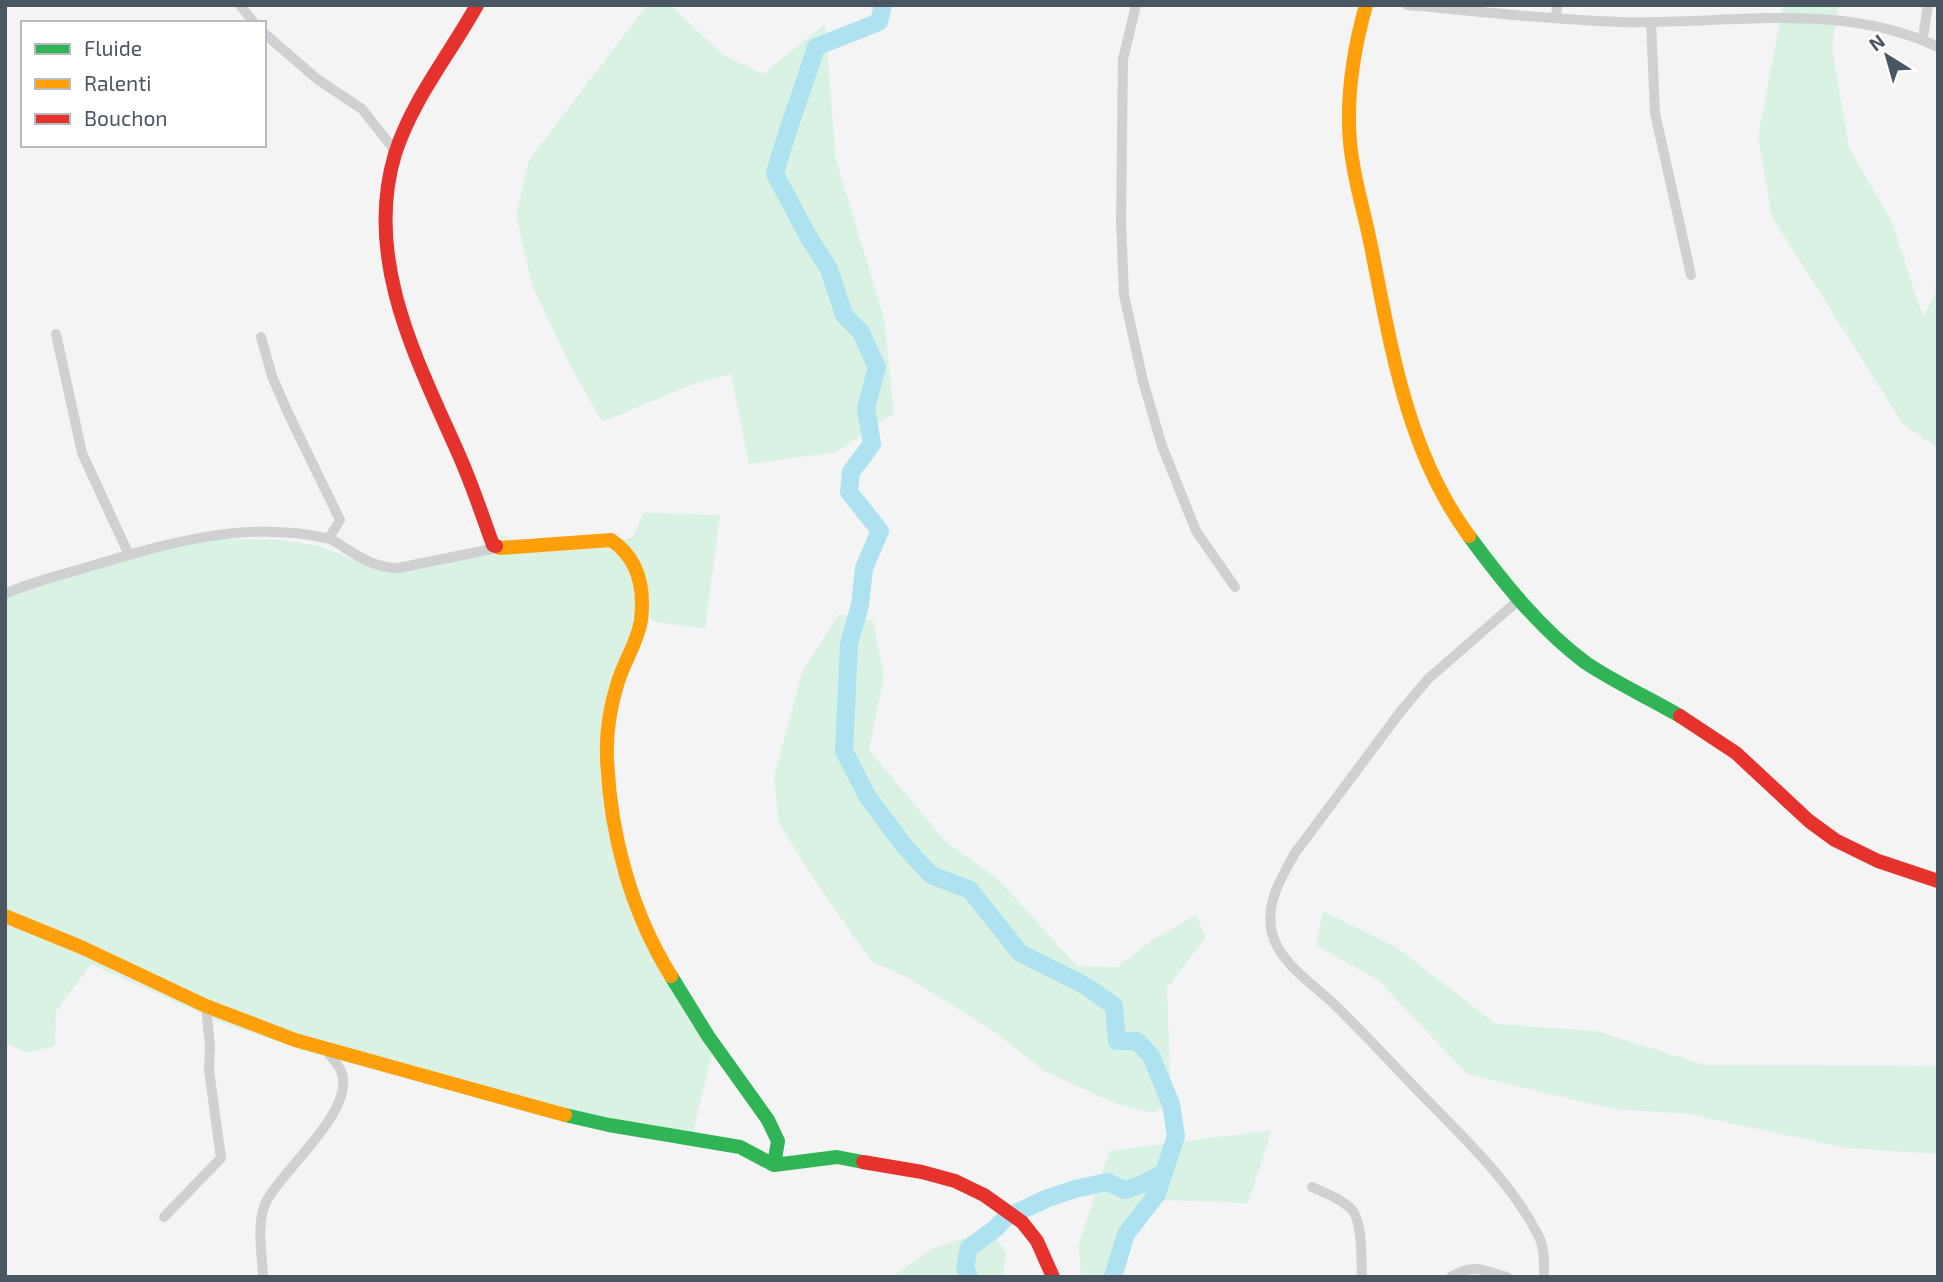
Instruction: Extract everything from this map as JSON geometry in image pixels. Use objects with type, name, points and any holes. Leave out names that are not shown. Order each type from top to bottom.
[{"type":"street","points":[[240,5],[252,21]]},
{"type":"street","points":[[477,5],[442,63],[396,152],[390,172],[388,228],[391,271],[414,356],[460,457],[493,545],[497,548]]},
{"type":"street","points":[[1136,5],[1123,59],[1120,198],[1124,295],[1143,381],[1173,477],[1196,531],[1236,587]]},
{"type":"street","points":[[1366,5],[1357,34],[1351,104],[1350,144],[1355,177],[1402,391],[1415,433],[1439,490],[1458,520],[1489,562],[1521,598],[1568,649],[1590,666],[1695,724],[1721,742],[1752,766],[1799,812],[1855,851],[1938,881]]},
{"type":"street","points":[[1406,5],[1620,22],[1651,22],[1809,9],[1858,15],[1882,22],[1923,37],[1938,47]]},
{"type":"street","points":[[1556,18],[1557,5]]},
{"type":"street","points":[[1923,37],[1928,5]]},
{"type":"street","points":[[1651,22],[1657,123],[1691,275]]},
{"type":"street","points":[[266,35],[317,79],[362,109],[396,152]]},
{"type":"street","points":[[56,334],[82,453],[129,555]]},
{"type":"street","points":[[261,338],[272,376],[288,413],[340,520],[329,538]]},
{"type":"street","points":[[5,594],[20,587],[129,555],[187,539],[225,533],[329,538],[384,568],[398,568],[497,548],[611,540],[626,550],[636,566],[641,593],[640,621],[617,684],[608,726],[607,758],[614,832],[643,924],[658,956],[708,1036],[768,1120],[778,1141],[774,1165]]},
{"type":"street","points":[[1521,598],[1428,679],[1401,711],[1295,853],[1282,876],[1270,908],[1272,933],[1292,966],[1334,1004],[1471,1143],[1516,1202],[1539,1237],[1543,1251],[1544,1277]]},
{"type":"street","points":[[5,916],[81,947],[206,1006],[326,1049],[515,1103],[595,1122],[740,1147],[774,1165],[837,1157],[922,1172],[970,1186],[1022,1222],[1037,1241],[1053,1277]]},
{"type":"street","points":[[164,1217],[221,1158],[209,1070],[210,1046],[206,1006]]},
{"type":"street","points":[[263,1276],[261,1218],[265,1203],[313,1145],[341,1095],[342,1072],[326,1049]]},
{"type":"street","points":[[1312,1187],[1342,1202],[1353,1211],[1358,1223],[1362,1277]]},
{"type":"street","points":[[1451,1277],[1465,1268],[1472,1268],[1507,1277]]},
{"type":"green space","points":[[647,5],[670,5],[723,55],[763,74],[825,24],[836,160],[884,318],[894,414],[836,452],[749,464],[731,374],[693,384],[602,422],[568,361],[532,285],[516,215],[529,160]]},
{"type":"green space","points":[[1783,5],[1838,5],[1832,48],[1849,148],[1892,222],[1923,317],[1935,294],[1938,246],[1938,449],[1903,424],[1772,217],[1758,137]]},
{"type":"green space","points":[[643,513],[720,515],[705,629],[657,622],[639,610],[607,707],[613,820],[655,945],[715,1041],[691,1140],[616,1134],[306,1051],[220,1022],[91,964],[56,1011],[55,1046],[27,1053],[5,1043],[5,598],[19,588],[188,544],[221,539],[282,540],[319,546],[372,567],[397,565],[497,544],[502,536],[511,539],[619,541],[633,537]]},
{"type":"green space","points":[[839,614],[873,621],[884,676],[869,750],[945,841],[999,880],[1077,966],[1117,967],[1152,940],[1196,915],[1206,937],[1167,988],[1171,1104],[1153,1113],[1117,1104],[1046,1072],[992,1030],[910,979],[871,961],[811,875],[779,823],[774,777],[802,672]]},
{"type":"green space","points":[[1323,911],[1396,947],[1496,1024],[1596,1031],[1705,1065],[1938,1066],[1938,1154],[1846,1148],[1688,1114],[1613,1109],[1467,1074],[1379,981],[1316,945]]},
{"type":"green space","points":[[1272,1130],[1248,1203],[1163,1200],[1119,1247],[1120,1277],[1081,1277],[1079,1244],[1109,1151]]},
{"type":"green space","points":[[990,1230],[1006,1253],[1003,1277],[891,1277],[933,1248]]},
{"type":"waterway","points":[[883,5],[879,22],[816,47],[775,174],[829,269],[844,315],[860,331],[877,367],[866,408],[872,444],[851,472],[849,492],[880,531],[864,568],[860,605],[849,644],[844,751],[867,796],[905,847],[931,875],[970,890],[1020,953],[1086,986],[1114,1006],[1117,1041],[1137,1041],[1151,1056],[1171,1104],[1176,1136],[1157,1194],[1126,1234],[1113,1277]]},
{"type":"waterway","points":[[969,1277],[965,1268],[969,1248],[1005,1218],[1075,1189],[1107,1182],[1125,1190],[1164,1172]]},
{"type":"traffic: fast","points":[[1469,536],[1523,604],[1569,650],[1597,670],[1680,716]]},
{"type":"traffic: fast","points":[[671,976],[708,1036],[768,1120],[778,1141],[774,1165]]},
{"type":"traffic: fast","points":[[565,1115],[740,1147],[774,1165],[837,1157],[863,1162]]},
{"type":"traffic: slow","points":[[1366,5],[1351,80],[1349,126],[1354,171],[1404,397],[1430,469],[1469,536]]},
{"type":"traffic: slow","points":[[496,546],[500,548],[611,540],[628,555],[638,574],[642,596],[641,620],[610,712],[607,749],[609,787],[625,872],[645,926],[671,976]]},
{"type":"traffic: slow","points":[[5,916],[81,947],[206,1006],[295,1040],[565,1115]]},
{"type":"traffic: jam","points":[[477,5],[421,96],[402,134],[387,194],[386,233],[390,271],[412,347],[464,466],[493,545],[496,546]]},
{"type":"traffic: jam","points":[[1680,716],[1736,753],[1809,821],[1835,840],[1878,861],[1938,881]]},
{"type":"traffic: jam","points":[[863,1162],[922,1172],[955,1181],[984,1195],[1022,1222],[1037,1241],[1053,1277]]}]
